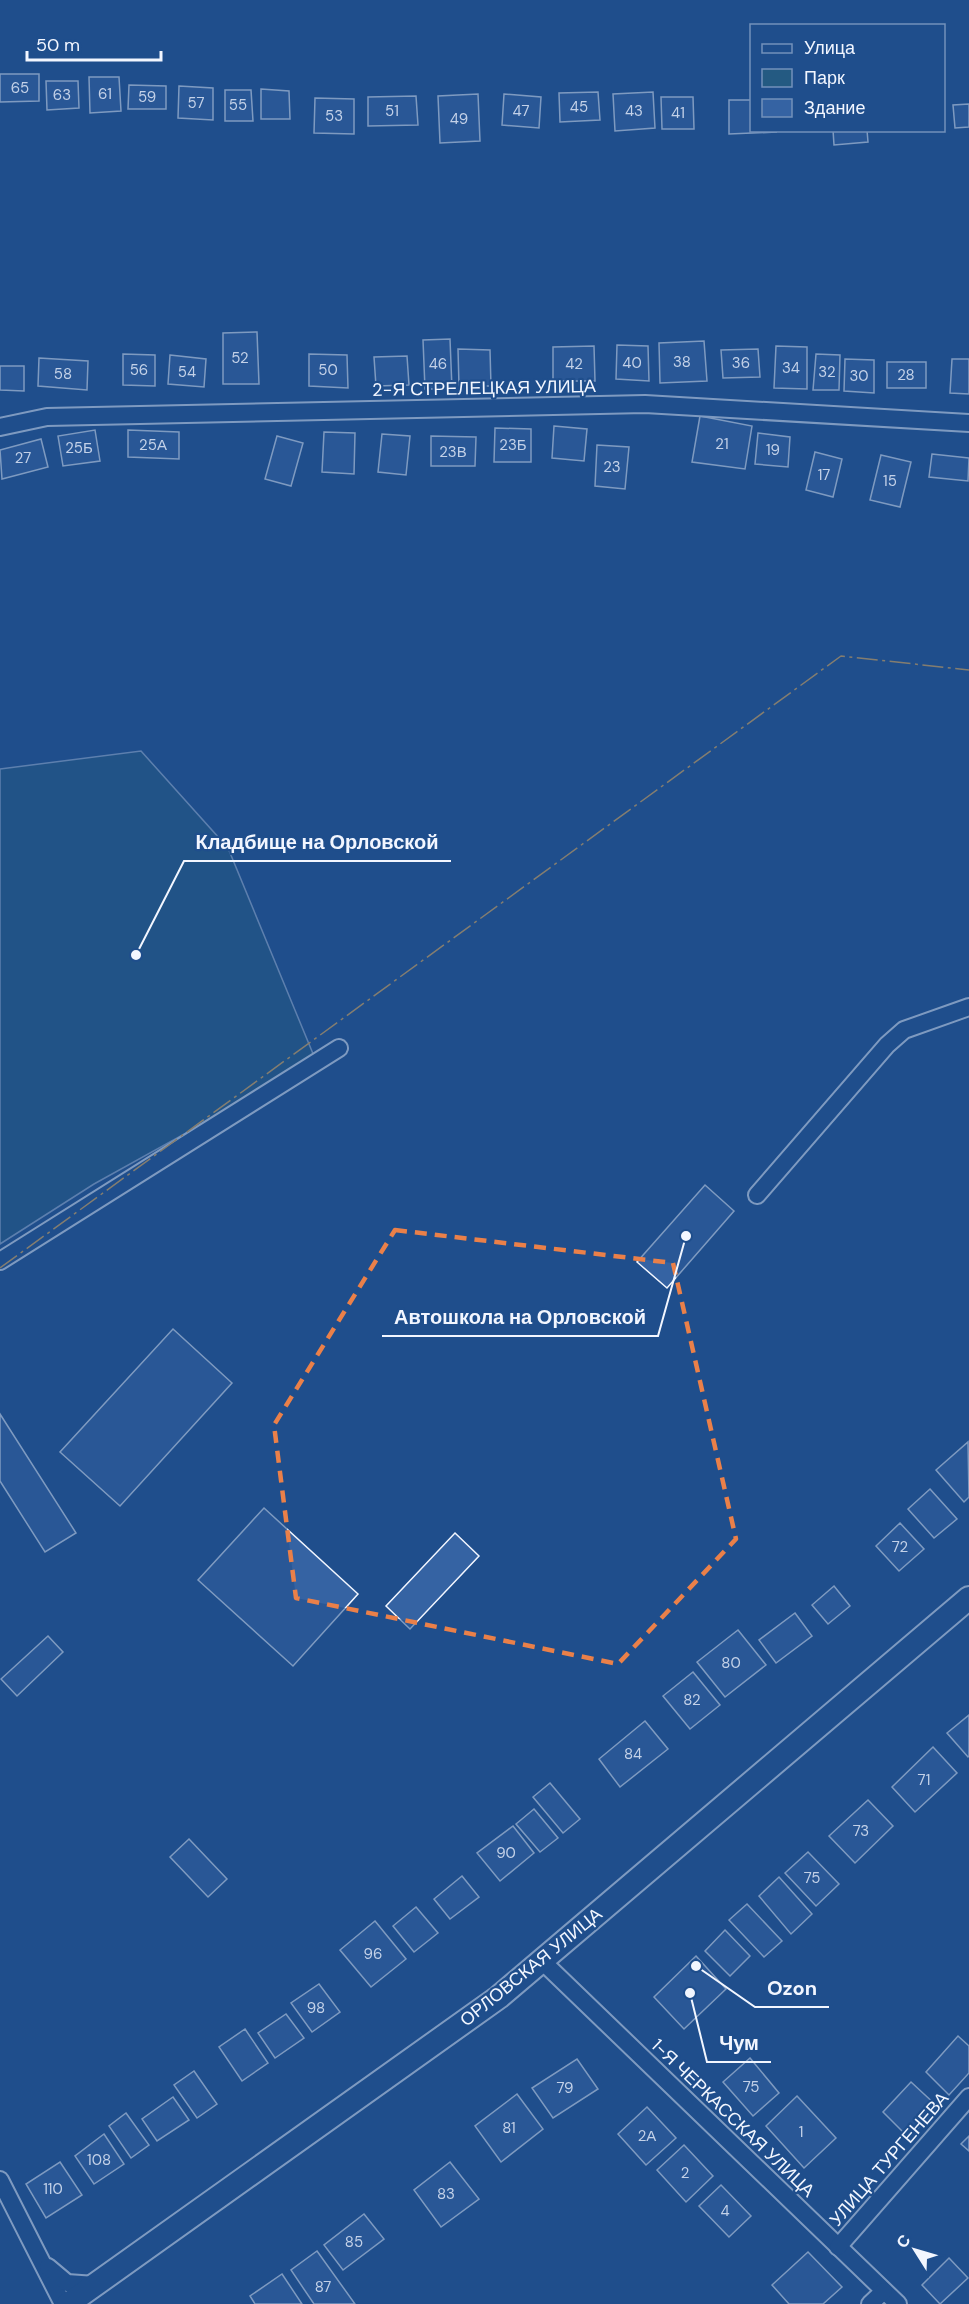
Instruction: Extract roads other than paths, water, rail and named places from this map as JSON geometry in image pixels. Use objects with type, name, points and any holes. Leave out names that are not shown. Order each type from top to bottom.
[{"type":"main road","name":"ОРЛОВСКАЯ УЛИЦА","points":[[68,2304],[499,1997],[969,1598]]},
{"type":"street","name":"2-Я СТРЕЛЕЦКАЯ УЛИЦА","points":[[0,427],[47,417],[645,404],[969,423]]},
{"type":"street","points":[[758,1195],[887,1045],[904,1030],[969,1007]]},
{"type":"street","points":[[0,1261],[339,1048]]},
{"type":"street","name":"1-Я ЧЕРКАССКАЯ УЛИЦА","points":[[541,1960],[898,2304]]},
{"type":"street","name":"УЛИЦА ТУРГЕНЕВА","points":[[838,2247],[969,2097]]},
{"type":"street","points":[[0,2180],[63,2304]]},
{"type":"street","points":[[41,2260],[67,2283],[95,2285]]},
{"type":"street","points":[[51,2304],[53,2284]]},
{"type":"street","points":[[870,2304],[884,2291]]},
{"type":"place","name":"Кладбище на Орловской","points":[[136,955]]},
{"type":"place","name":"Автошкола на Орловской","points":[[686,1236]]},
{"type":"place","name":"Ozon","points":[[696,1966]]},
{"type":"place","name":"Чум","points":[[690,1993]]}]
